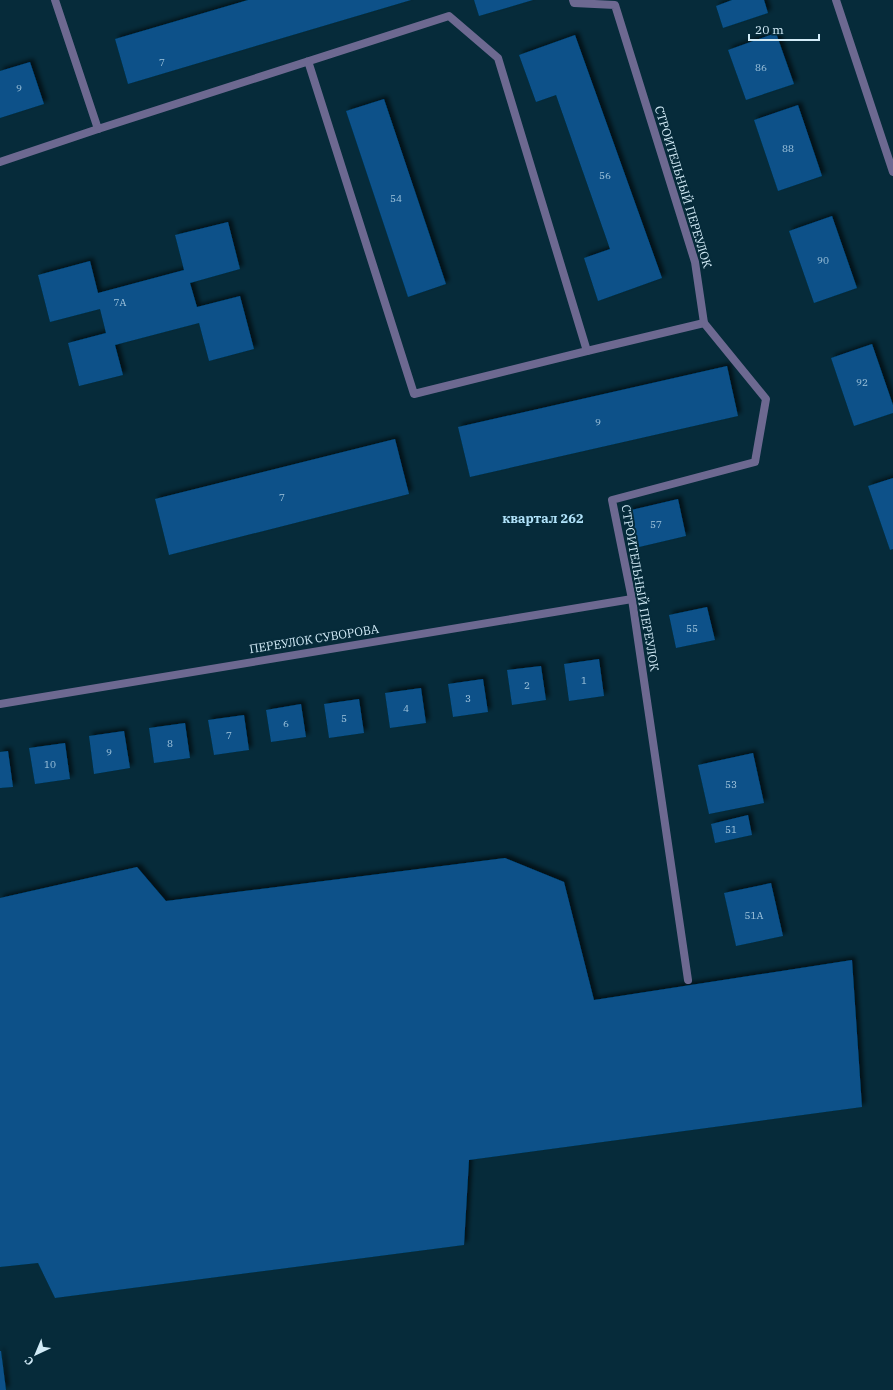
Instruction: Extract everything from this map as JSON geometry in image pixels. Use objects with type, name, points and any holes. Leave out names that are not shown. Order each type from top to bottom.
[{"type":"street","points":[[55,0],[98,129]]},
{"type":"street","name":"СТРОИТЕЛЬНЫЙ ПЕРЕУЛОК","points":[[573,0],[574,3],[615,5],[695,262],[704,323],[766,399],[755,462],[612,500],[632,599],[688,980]]},
{"type":"street","points":[[836,0],[893,172]]},
{"type":"street","points":[[0,162],[449,16],[498,58],[587,351]]},
{"type":"street","points":[[308,61],[414,394],[704,323]]},
{"type":"street","name":"ПЕРЕУЛОК СУВОРОВА","points":[[0,704],[632,599]]},
{"type":"building","points":[[248,0],[411,0],[128,84],[115,39]]},
{"type":"building","points":[[474,0],[533,0],[479,16]]},
{"type":"building","points":[[732,0],[764,0],[768,13],[723,28],[716,6]]},
{"type":"building","points":[[776,33],[794,84],[746,100],[728,50]]},
{"type":"building","points":[[575,35],[662,278],[598,301],[584,258],[610,249],[556,95],[536,102],[519,55]]},
{"type":"building","points":[[30,62],[44,104],[0,118],[0,71]]},
{"type":"building","points":[[384,99],[446,284],[408,297],[346,111]]},
{"type":"building","points":[[798,105],[822,176],[778,191],[754,120]]},
{"type":"building","points":[[832,216],[857,288],[814,303],[789,231]]},
{"type":"building","points":[[228,222],[240,269],[190,283],[197,307],[240,296],[254,349],[209,361],[199,323],[115,345],[123,375],[79,386],[68,343],[106,333],[100,309],[50,322],[38,275],[90,261],[98,293],[184,270],[175,235]]},
{"type":"building","points":[[872,344],[893,405],[893,413],[854,426],[831,358]]},
{"type":"building","points":[[727,366],[738,416],[470,477],[458,427]]},
{"type":"building","points":[[395,439],[409,494],[169,555],[155,499]]},
{"type":"building","points":[[893,478],[893,549],[890,550],[868,486]]},
{"type":"building","points":[[678,499],[686,536],[635,548],[627,511]]},
{"type":"building","points":[[707,607],[715,640],[676,648],[669,615]]},
{"type":"building","points":[[599,659],[604,696],[569,701],[564,664]]},
{"type":"building","points":[[541,666],[546,700],[512,705],[507,670]]},
{"type":"building","points":[[483,679],[488,712],[453,717],[448,684]]},
{"type":"building","points":[[421,688],[426,723],[390,728],[385,693]]},
{"type":"building","points":[[359,699],[364,733],[329,738],[324,704]]},
{"type":"building","points":[[301,704],[306,737],[271,742],[266,710]]},
{"type":"building","points":[[244,715],[249,750],[214,755],[208,720]]},
{"type":"building","points":[[185,723],[190,758],[154,763],[149,728]]},
{"type":"building","points":[[124,731],[130,768],[94,774],[89,736]]},
{"type":"building","points":[[65,743],[70,779],[35,784],[29,748]]},
{"type":"building","points":[[8,751],[13,787],[0,788],[0,752]]},
{"type":"building","points":[[753,753],[764,803],[709,814],[698,765]]},
{"type":"building","points":[[748,815],[752,835],[715,843],[711,824]]},
{"type":"building","points":[[505,858],[564,882],[594,1000],[852,960],[862,1107],[469,1160],[464,1245],[55,1298],[38,1263],[0,1267],[0,898],[137,867],[166,901]]},
{"type":"building","points":[[771,883],[783,936],[736,946],[724,893]]},
{"type":"building","points":[[1,1351],[6,1390],[0,1390]]},
{"type":"district","name":"квартал 262","points":[[543,518]]}]
